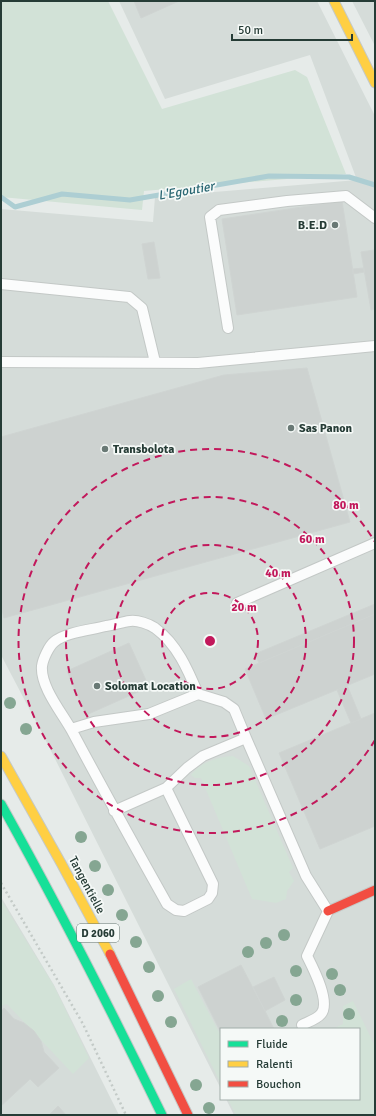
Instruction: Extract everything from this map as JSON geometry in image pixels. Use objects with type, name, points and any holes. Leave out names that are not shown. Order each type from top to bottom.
[{"type":"main road","points":[[334,1],[375,83]]},
{"type":"main road","name":"Tangentielle","points":[[1,756],[61,863],[108,952],[188,1115]]},
{"type":"main road","name":"D 2060","points":[[1,804],[32,857],[104,995],[162,1115]]},
{"type":"main road","points":[[328,911],[375,890]]},
{"type":"lane","points":[[228,328],[210,217],[219,210],[287,201],[346,196],[375,218]]},
{"type":"lane","points":[[1,284],[129,297],[142,308],[155,362]]},
{"type":"lane","points":[[1,362],[198,363],[375,346]]},
{"type":"lane","points":[[237,603],[375,543]]},
{"type":"lane","points":[[166,788],[213,884],[212,893],[208,899],[184,911],[176,910],[167,904],[114,811],[71,729],[54,701],[44,681],[42,666],[53,642],[65,636],[130,621],[142,622],[155,628],[173,646],[187,667],[198,694]]},
{"type":"lane","points":[[71,729],[94,722],[149,714],[198,694],[224,702],[234,709],[306,876],[328,911],[307,956],[317,977],[324,1009],[320,1015],[302,1025]]},
{"type":"lane","points":[[114,811],[166,788],[187,768],[203,756],[246,738]]},
{"type":"path","points":[[1,883],[83,1024],[126,1115]]},
{"type":"shaded area","points":[[119,1],[317,1],[375,116],[375,1115],[234,1115],[226,1100],[360,1100],[360,1028],[220,1028],[220,1087],[43,735],[1,655],[1,209],[153,222],[155,197],[357,180],[310,55],[165,99]]},
{"type":"shaded area","points":[[352,1],[375,1],[375,46]]},
{"type":"shaded area","points":[[1,897],[54,985],[119,1115],[1,1115]]},
{"type":"green space","points":[[1,1],[108,1],[162,109],[295,70],[307,77],[346,174],[144,191],[142,210],[1,197]]},
{"type":"green space","points":[[233,756],[249,766],[293,868],[289,872],[294,881],[287,891],[286,899],[276,903],[252,899],[201,778],[195,778],[191,775],[199,767],[210,761]]},
{"type":"green space","points":[[1,900],[54,986],[89,1058],[73,1074],[7,1004],[1,1006]]},
{"type":"green space","points":[[191,979],[220,1034],[220,1082],[174,989]]},
{"type":"green space","points":[[353,1001],[375,1046],[375,1113],[371,1115],[236,1115],[228,1100],[360,1100],[360,1028],[335,1028],[343,1024],[343,1006]]},
{"type":"building","points":[[134,1],[179,1],[141,18]]},
{"type":"building","points":[[342,201],[357,297],[237,315],[222,219]]},
{"type":"building","points":[[154,242],[160,278],[148,279],[142,244]]},
{"type":"building","points":[[374,250],[375,309],[371,310],[361,252]]},
{"type":"building","points":[[364,268],[364,272],[353,274],[353,269]]},
{"type":"building","points":[[307,368],[350,522],[4,618],[1,605],[1,437],[224,375]]},
{"type":"building","points":[[375,604],[375,614],[259,663],[255,654]]},
{"type":"building","points":[[375,614],[375,674],[266,719],[245,669]]},
{"type":"building","points":[[129,643],[149,687],[86,715],[67,671]]},
{"type":"building","points":[[347,685],[361,719],[351,723],[337,690]]},
{"type":"building","points":[[375,713],[375,826],[320,849],[279,753]]},
{"type":"building","points":[[241,965],[273,1028],[220,1028],[220,1031],[198,987]]},
{"type":"building","points":[[274,977],[285,1000],[265,1011],[253,987]]},
{"type":"building","points":[[4,1008],[14,1019],[24,1023],[34,1031],[41,1041],[44,1052],[59,1068],[38,1087],[30,1079],[1,1106],[1,1011]]},
{"type":"building","points":[[58,1106],[66,1115],[49,1115]]},
{"type":"waterway","name":"L'Egoutier","points":[[1,197],[15,207],[62,194],[130,200],[269,176],[349,177],[375,185]]},
{"type":"traffic: fast","points":[[1,804],[84,958],[162,1115]]},
{"type":"traffic: slow","points":[[334,1],[375,83]]},
{"type":"traffic: slow","points":[[1,756],[110,954]]},
{"type":"traffic: jam","points":[[328,911],[375,890]]},
{"type":"traffic: jam","points":[[110,954],[188,1115]]},
{"type":"place","name":"B.E.D","points":[[335,225]]},
{"type":"place","name":"Sas Panon","points":[[291,428]]},
{"type":"place","name":"Transbolota","points":[[105,449]]},
{"type":"place","name":"Solomat Location","points":[[97,686]]}]
